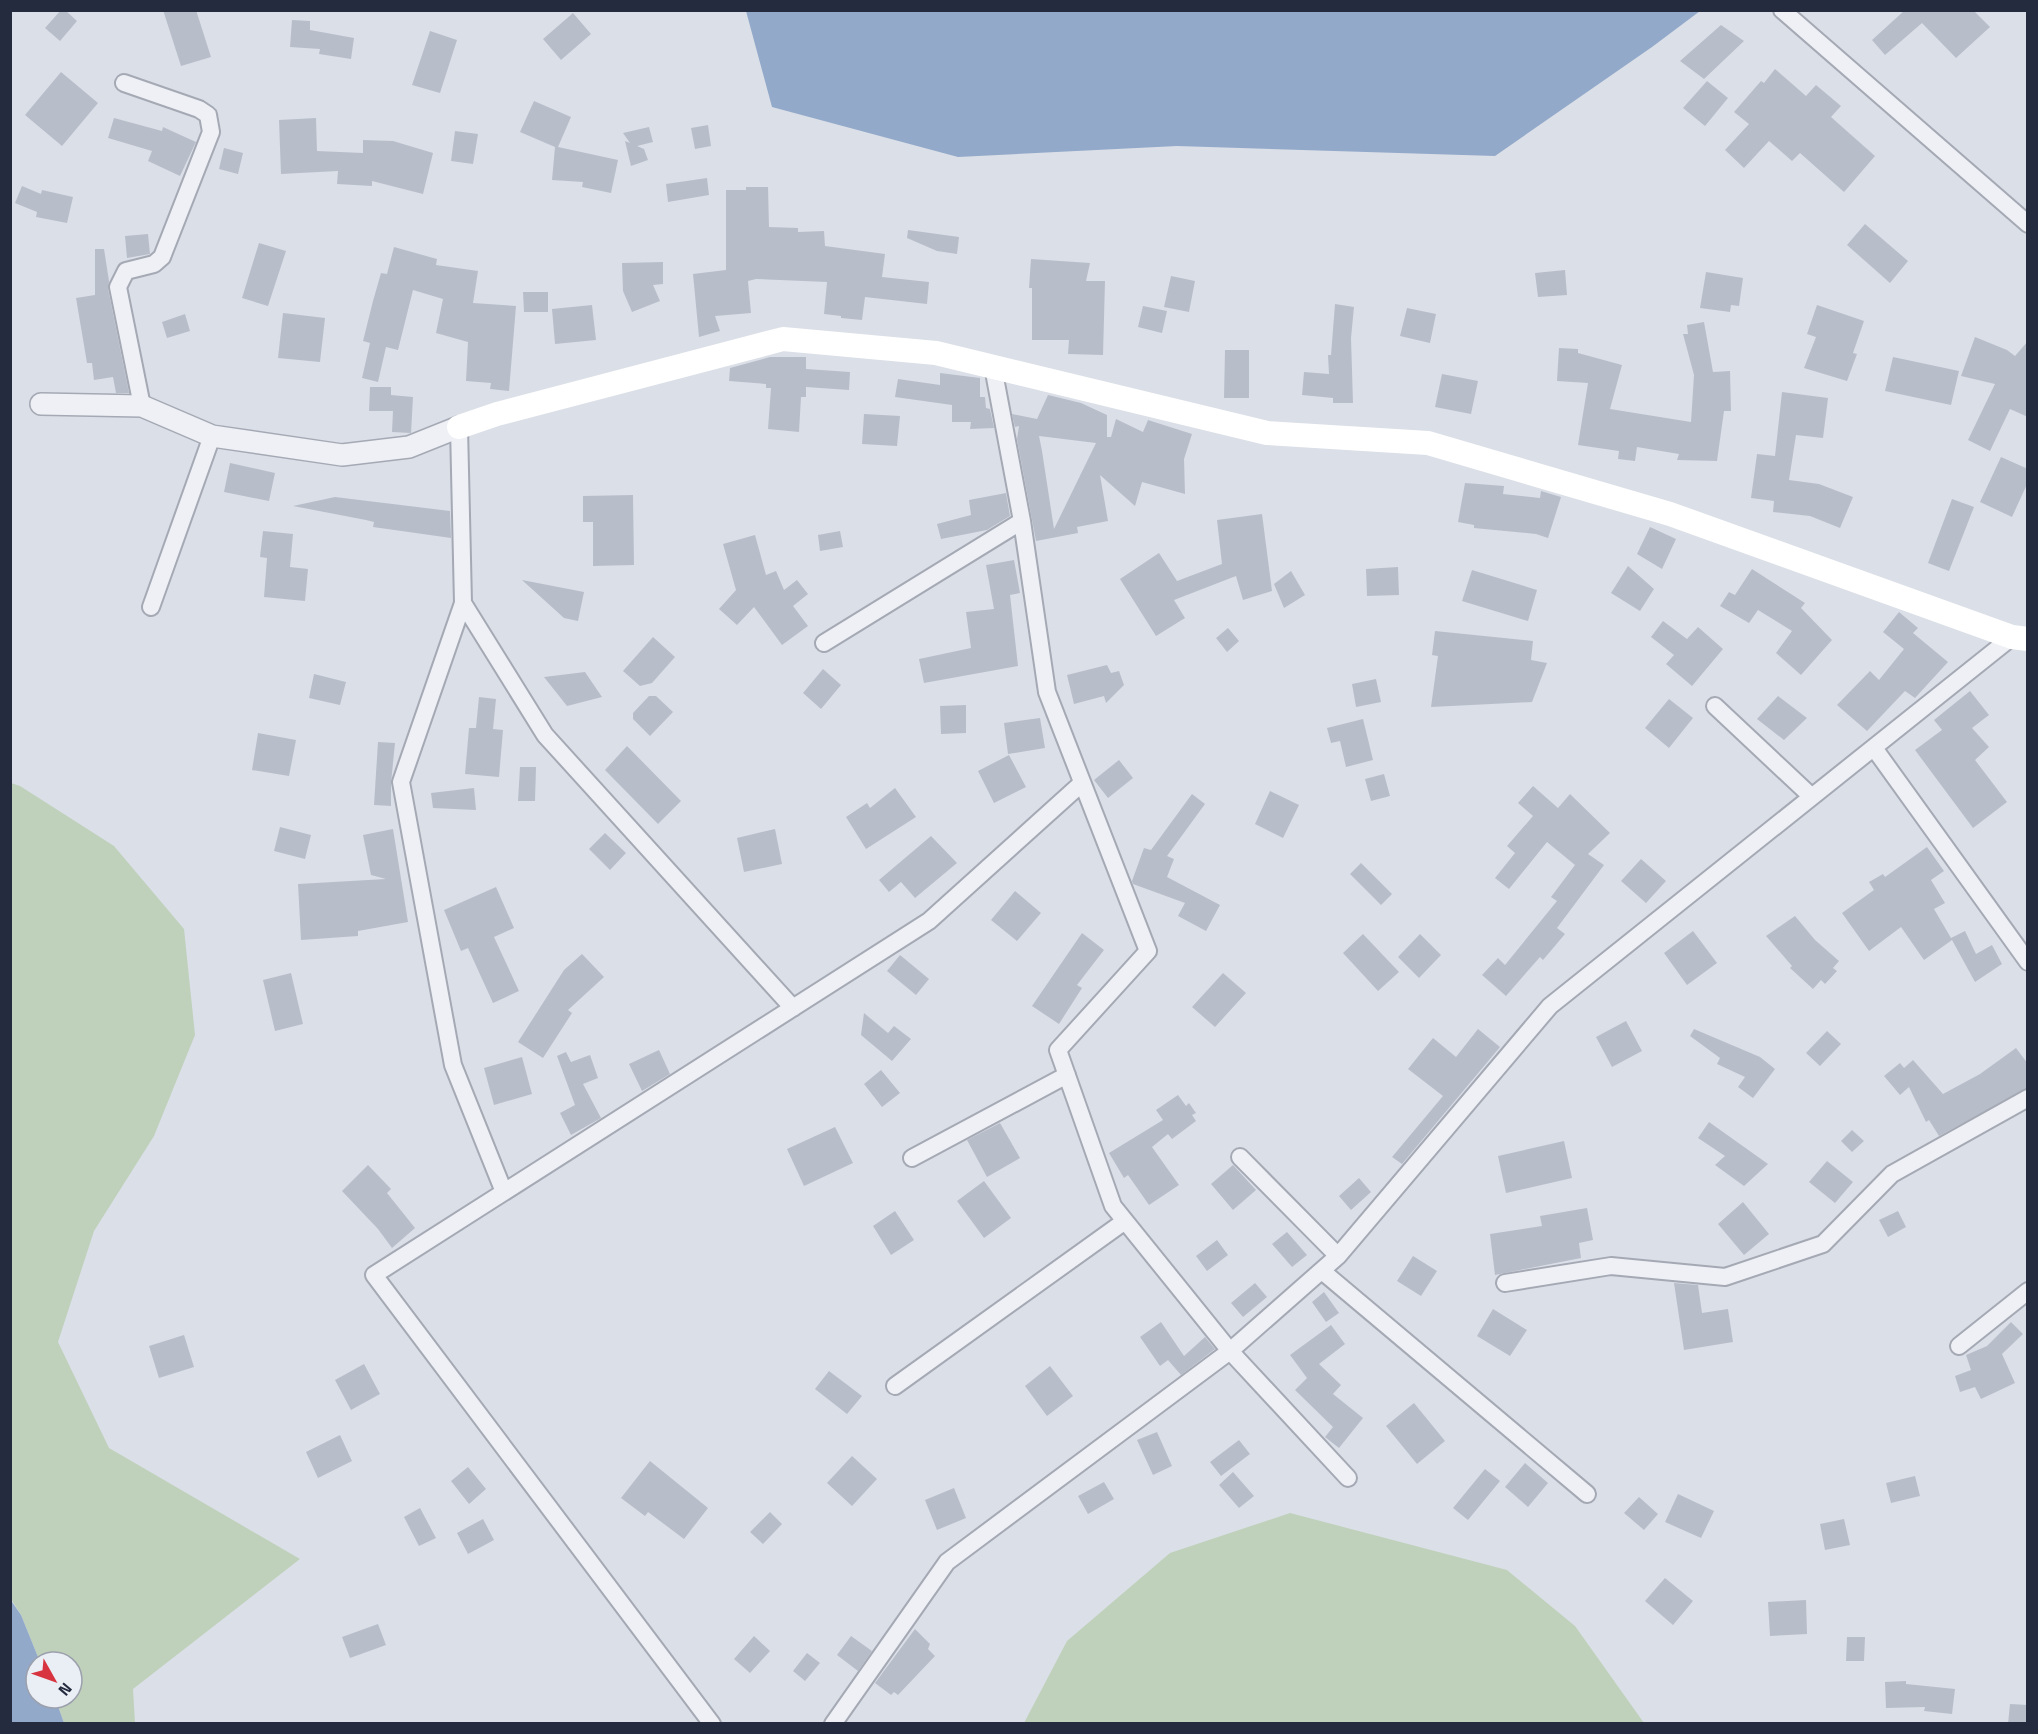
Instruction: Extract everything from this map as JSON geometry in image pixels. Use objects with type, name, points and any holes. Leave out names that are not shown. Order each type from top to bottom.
[{"type":"main road","points":[[459,427],[496,414],[783,339],[936,353],[1267,434],[1428,443],[1670,514],[2020,638]]},
{"type":"street","points":[[1782,10],[2028,224]]},
{"type":"street","points":[[124,83],[199,109],[208,115],[210,132],[162,257],[153,264],[126,271],[120,278],[118,286],[142,406]]},
{"type":"street","points":[[993,367],[1022,520],[1047,692],[1148,951],[1058,1050],[1113,1206],[1230,1351],[1348,1478]]},
{"type":"street","points":[[41,404],[142,406],[212,436],[342,455],[409,447],[459,427],[463,603],[401,782],[453,1065],[504,1192]]},
{"type":"street","points":[[151,607],[212,436]]},
{"type":"street","points":[[824,643],[1022,520]]},
{"type":"street","points":[[463,603],[544,735],[793,1008]]},
{"type":"street","points":[[833,1724],[947,1562],[1230,1351],[1338,1256],[1550,1006],[1874,748],[2020,638]]},
{"type":"street","points":[[1715,706],[1812,798]]},
{"type":"street","points":[[1874,748],[2028,962]]},
{"type":"street","points":[[712,1724],[374,1275],[929,921],[1082,783]]},
{"type":"street","points":[[912,1158],[1067,1075]]},
{"type":"street","points":[[1505,1283],[1611,1266],[1725,1276],[1823,1244],[1892,1174],[2028,1098]]},
{"type":"street","points":[[1240,1157],[1338,1256]]},
{"type":"street","points":[[895,1386],[1125,1221]]},
{"type":"street","points":[[1322,1270],[1587,1494]]},
{"type":"street","points":[[1959,1346],[2028,1291]]},
{"type":"green space","points":[[11,783],[20,786],[114,846],[184,929],[195,1035],[154,1136],[94,1231],[58,1342],[109,1448],[300,1559],[133,1689],[135,1723],[64,1723],[59,1710],[84,1710],[84,1650],[35,1650],[21,1615],[11,1599]]},
{"type":"green space","points":[[1290,1513],[1507,1570],[1575,1626],[1644,1723],[1024,1723],[1067,1641],[1170,1553]]},
{"type":"water","points":[[746,10],[1700,11],[1495,156],[1177,146],[958,157],[772,107]]},
{"type":"water","points":[[10,1599],[21,1615],[35,1650],[24,1650],[24,1710],[59,1710],[64,1723],[11,1723]]},
{"type":"building","points":[[61,10],[65,10],[77,21],[60,41],[45,28]]},
{"type":"building","points":[[163,10],[196,10],[211,57],[181,66]]},
{"type":"building","points":[[1905,10],[1973,10],[1990,27],[1956,58],[1922,23],[1885,55],[1872,40]]},
{"type":"building","points":[[573,13],[591,34],[561,60],[543,39]]},
{"type":"building","points":[[292,20],[310,21],[310,30],[354,38],[351,59],[319,54],[320,49],[290,47]]},
{"type":"building","points":[[1721,25],[1744,41],[1704,79],[1680,61]]},
{"type":"building","points":[[430,31],[457,40],[440,93],[412,85]]},
{"type":"building","points":[[1775,69],[1806,96],[1816,85],[1841,106],[1831,117],[1875,156],[1844,192],[1800,153],[1792,161],[1769,141],[1744,168],[1725,150],[1749,124],[1734,112],[1761,81],[1764,83]]},
{"type":"building","points":[[61,72],[98,103],[62,146],[25,115]]},
{"type":"building","points":[[1707,81],[1728,98],[1705,126],[1683,108]]},
{"type":"building","points":[[534,101],[571,117],[558,147],[618,160],[611,193],[582,187],[583,182],[552,180],[555,147],[520,132]]},
{"type":"building","points":[[114,118],[162,131],[163,127],[196,142],[180,176],[148,161],[152,151],[108,138]]},
{"type":"building","points":[[316,118],[317,151],[363,153],[363,140],[393,141],[433,153],[423,194],[372,181],[372,186],[337,184],[338,171],[281,174],[279,120]]},
{"type":"building","points":[[708,125],[711,146],[695,149],[691,128]]},
{"type":"building","points":[[649,127],[653,142],[637,146],[644,149],[648,160],[631,166],[625,141],[630,143],[623,133]]},
{"type":"building","points":[[455,131],[478,134],[473,164],[451,161]]},
{"type":"building","points":[[224,148],[243,153],[238,174],[219,169]]},
{"type":"building","points":[[707,178],[709,195],[668,202],[666,184]]},
{"type":"building","points":[[22,186],[41,194],[42,190],[73,197],[67,223],[36,217],[37,212],[15,203]]},
{"type":"building","points":[[746,187],[768,187],[769,227],[798,228],[798,232],[824,231],[825,246],[885,254],[882,277],[929,282],[927,304],[865,297],[862,320],[841,318],[841,316],[824,314],[827,282],[756,279],[748,281],[751,313],[715,316],[720,331],[699,337],[693,274],[726,270],[726,190],[746,190]]},
{"type":"building","points":[[1865,224],[1908,261],[1890,283],[1847,245]]},
{"type":"building","points":[[908,230],[959,237],[957,254],[937,251],[907,238]]},
{"type":"building","points":[[148,234],[150,254],[127,258],[125,236]]},
{"type":"building","points":[[259,243],[286,251],[268,306],[242,298]]},
{"type":"building","points":[[394,247],[437,259],[436,265],[478,271],[473,303],[516,306],[509,391],[490,389],[491,383],[466,381],[468,342],[436,333],[443,299],[413,290],[398,350],[386,347],[378,382],[362,378],[370,343],[363,341],[381,273],[387,274]]},
{"type":"building","points":[[95,249],[104,249],[108,289],[129,393],[116,393],[113,377],[94,380],[92,363],[87,363],[76,298],[95,295]]},
{"type":"building","points":[[1031,259],[1090,263],[1086,281],[1105,281],[1103,355],[1068,354],[1069,340],[1032,340],[1032,288],[1029,288]]},
{"type":"building","points":[[663,262],[663,284],[653,285],[660,301],[632,312],[623,291],[622,263]]},
{"type":"building","points":[[1565,270],[1567,295],[1538,297],[1535,273]]},
{"type":"building","points":[[1706,272],[1743,278],[1739,306],[1731,305],[1730,312],[1700,308]]},
{"type":"building","points":[[1171,276],[1195,281],[1189,312],[1164,307]]},
{"type":"building","points":[[523,292],[548,292],[548,312],[524,312]]},
{"type":"building","points":[[1335,304],[1354,307],[1351,338],[1353,403],[1333,403],[1333,398],[1302,395],[1304,372],[1329,374],[1328,355],[1331,355]]},
{"type":"building","points":[[592,305],[596,340],[555,344],[552,309]]},
{"type":"building","points":[[1817,305],[1864,321],[1853,353],[1857,354],[1847,381],[1804,368],[1816,337],[1807,334]]},
{"type":"building","points":[[1143,306],[1167,311],[1162,333],[1138,327]]},
{"type":"building","points":[[1407,308],[1436,314],[1430,343],[1400,336]]},
{"type":"building","points":[[283,313],[325,318],[320,362],[278,358]]},
{"type":"building","points":[[185,314],[190,331],[167,338],[162,322]]},
{"type":"building","points":[[1704,322],[1713,372],[1730,371],[1731,411],[1724,411],[1717,461],[1677,460],[1679,454],[1637,447],[1635,461],[1618,459],[1619,451],[1578,445],[1588,383],[1557,381],[1559,348],[1578,349],[1578,353],[1622,365],[1610,409],[1691,422],[1694,375],[1683,334],[1688,334],[1687,325]]},
{"type":"building","points":[[1975,337],[2007,350],[2015,356],[2028,341],[2028,417],[2010,409],[1990,451],[1968,440],[1995,384],[1961,376]]},
{"type":"building","points":[[1225,350],[1249,350],[1249,398],[1224,398]]},
{"type":"building","points":[[770,357],[806,357],[806,369],[850,372],[849,390],[806,387],[806,397],[801,397],[799,432],[768,429],[771,388],[766,388],[766,384],[729,381],[730,368]]},
{"type":"building","points":[[1893,357],[1959,371],[1951,405],[1885,391]]},
{"type":"building","points":[[940,373],[980,378],[980,397],[985,397],[986,408],[990,409],[994,428],[970,429],[971,422],[952,422],[952,405],[895,397],[898,379],[940,385]]},
{"type":"building","points":[[1442,374],[1478,381],[1471,414],[1435,407]]},
{"type":"building","points":[[370,387],[391,387],[391,395],[413,397],[411,433],[392,432],[393,411],[369,411]]},
{"type":"building","points":[[1782,392],[1828,398],[1823,438],[1796,435],[1789,480],[1819,484],[1853,497],[1840,528],[1810,516],[1773,512],[1774,501],[1751,498],[1757,454],[1775,456]]},
{"type":"building","points":[[1048,395],[1081,403],[1107,415],[1107,437],[1111,437],[1116,419],[1143,432],[1148,420],[1192,434],[1184,459],[1185,494],[1142,482],[1135,506],[1100,475],[1108,521],[1077,527],[1078,533],[1036,541],[1017,439],[1019,426],[1015,427],[1012,414],[1037,419]],"holes":[[[1039,436],[1096,443],[1054,529]]]},
{"type":"building","points":[[864,414],[900,416],[897,446],[862,444]]},
{"type":"building","points":[[2001,457],[2028,469],[2028,482],[2012,517],[1980,502]]},
{"type":"building","points":[[230,463],[275,473],[269,501],[224,492]]},
{"type":"building","points":[[1465,483],[1504,486],[1503,494],[1540,498],[1541,491],[1561,497],[1548,538],[1536,534],[1474,528],[1474,525],[1458,522]]},
{"type":"building","points":[[1006,493],[1010,516],[987,530],[941,539],[937,524],[971,515],[969,500]]},
{"type":"building","points":[[633,495],[634,565],[593,566],[593,522],[583,522],[583,496]]},
{"type":"building","points":[[335,497],[450,511],[451,538],[373,527],[374,522],[293,506]]},
{"type":"building","points":[[1952,499],[1974,507],[1949,571],[1928,563]]},
{"type":"building","points":[[1262,514],[1272,591],[1243,600],[1236,576],[1174,600],[1185,618],[1156,636],[1120,579],[1159,553],[1177,581],[1222,564],[1217,520]]},
{"type":"building","points":[[1650,527],[1676,539],[1662,569],[1637,554]]},
{"type":"building","points":[[263,531],[293,534],[290,567],[308,569],[305,601],[264,597],[267,558],[260,557]]},
{"type":"building","points":[[840,531],[843,547],[820,551],[818,535]]},
{"type":"building","points":[[755,535],[766,575],[776,571],[784,590],[797,580],[808,594],[793,606],[808,626],[782,645],[754,607],[737,625],[719,609],[736,590],[723,544]]},
{"type":"building","points":[[1014,560],[1020,593],[1010,595],[1018,666],[924,683],[919,659],[971,648],[966,612],[994,609],[986,565]]},
{"type":"building","points":[[1628,566],[1654,589],[1640,611],[1611,593]]},
{"type":"building","points":[[1398,567],[1399,595],[1367,596],[1366,569]]},
{"type":"building","points":[[1752,569],[1805,603],[1801,608],[1832,640],[1801,675],[1776,653],[1792,631],[1758,610],[1749,623],[1720,606],[1729,592],[1735,595]]},
{"type":"building","points":[[1472,570],[1537,590],[1528,621],[1462,601]]},
{"type":"building","points":[[1291,571],[1305,595],[1284,608],[1274,584]]},
{"type":"building","points":[[522,580],[584,592],[578,621],[564,618]]},
{"type":"building","points":[[1899,612],[1918,628],[1913,633],[1948,662],[1915,698],[1905,691],[1867,731],[1837,705],[1870,671],[1879,680],[1904,649],[1883,632]]},
{"type":"building","points":[[1663,621],[1687,639],[1698,627],[1723,649],[1692,686],[1666,664],[1674,655],[1651,637]]},
{"type":"building","points":[[1228,628],[1239,641],[1227,652],[1216,638]]},
{"type":"building","points":[[1435,631],[1533,641],[1531,660],[1547,663],[1532,702],[1431,707],[1438,656],[1432,655]]},
{"type":"building","points":[[653,637],[675,657],[652,683],[640,686],[623,671]]},
{"type":"building","points":[[1107,665],[1111,673],[1119,671],[1124,685],[1106,703],[1104,696],[1074,704],[1067,675]]},
{"type":"building","points":[[823,669],[841,685],[821,709],[803,693]]},
{"type":"building","points":[[585,672],[602,697],[567,706],[544,677]]},
{"type":"building","points":[[314,674],[346,682],[340,705],[309,698]]},
{"type":"building","points":[[1376,679],[1381,702],[1356,707],[1352,684]]},
{"type":"building","points":[[1970,691],[1989,715],[1972,728],[1989,747],[1975,760],[2007,802],[1973,828],[1915,750],[1942,730],[1934,720]]},
{"type":"building","points":[[649,696],[656,696],[673,712],[650,736],[633,719],[633,713]]},
{"type":"building","points":[[1778,696],[1807,718],[1784,740],[1757,719]]},
{"type":"building","points":[[479,697],[496,699],[493,729],[503,730],[499,777],[465,774],[469,728],[476,728]]},
{"type":"building","points":[[1669,699],[1693,718],[1669,748],[1645,728]]},
{"type":"building","points":[[966,705],[966,733],[941,734],[940,706]]},
{"type":"building","points":[[1040,718],[1045,748],[1008,754],[1004,723]]},
{"type":"building","points":[[1363,719],[1373,760],[1346,767],[1340,741],[1331,743],[1327,728]]},
{"type":"building","points":[[258,733],[296,740],[289,776],[252,770]]},
{"type":"building","points":[[378,742],[395,743],[391,806],[374,805]]},
{"type":"building","points":[[627,746],[681,801],[658,824],[605,770]]},
{"type":"building","points":[[1009,755],[1026,787],[994,803],[978,771]]},
{"type":"building","points":[[1119,760],[1133,778],[1108,798],[1094,780]]},
{"type":"building","points":[[520,767],[536,767],[535,801],[518,801]]},
{"type":"building","points":[[1384,774],[1390,796],[1371,801],[1365,779]]},
{"type":"building","points":[[1533,786],[1558,808],[1570,794],[1610,833],[1588,854],[1604,865],[1557,928],[1565,934],[1543,960],[1540,957],[1506,996],[1482,975],[1498,958],[1505,965],[1557,901],[1551,897],[1575,865],[1547,842],[1509,889],[1495,878],[1515,853],[1507,846],[1533,816],[1518,803]]},
{"type":"building","points":[[474,788],[476,810],[433,808],[431,793]]},
{"type":"building","points":[[895,788],[916,817],[866,849],[846,817],[867,803],[870,808]]},
{"type":"building","points":[[1270,791],[1299,805],[1283,838],[1255,824]]},
{"type":"building","points":[[1192,794],[1205,804],[1167,856],[1174,859],[1167,877],[1220,905],[1206,931],[1178,916],[1185,903],[1133,884],[1132,881],[1144,848],[1151,850]]},
{"type":"building","points":[[280,827],[311,835],[305,859],[274,851]]},
{"type":"building","points":[[393,829],[408,922],[358,931],[358,936],[301,940],[298,884],[386,879],[371,875],[363,835]]},
{"type":"building","points":[[775,829],[782,864],[744,872],[737,838]]},
{"type":"building","points":[[605,833],[626,853],[610,870],[589,849]]},
{"type":"building","points":[[931,836],[957,863],[915,898],[901,882],[889,892],[879,880]]},
{"type":"building","points":[[1927,847],[1944,871],[1931,880],[1945,903],[1934,909],[1951,938],[1965,931],[1976,954],[1992,945],[2002,964],[1975,982],[1952,940],[1924,960],[1901,927],[1869,951],[1842,913],[1874,890],[1869,882],[1883,874],[1885,877]]},
{"type":"building","points":[[1641,859],[1666,881],[1646,903],[1621,881]]},
{"type":"building","points":[[1361,863],[1392,894],[1381,905],[1350,874]]},
{"type":"building","points":[[496,887],[514,928],[494,937],[519,991],[493,1003],[468,948],[461,951],[444,910]]},
{"type":"building","points":[[1015,891],[1041,913],[1017,941],[991,920]]},
{"type":"building","points":[[1795,916],[1815,940],[1839,961],[1833,968],[1837,971],[1825,984],[1821,980],[1813,989],[1790,968],[1792,966],[1766,936]]},
{"type":"building","points":[[1693,931],[1717,963],[1687,985],[1664,953]]},
{"type":"building","points":[[1082,933],[1104,950],[1077,985],[1082,988],[1059,1024],[1032,1006]]},
{"type":"building","points":[[1363,934],[1399,972],[1378,991],[1343,953]]},
{"type":"building","points":[[1420,934],[1441,955],[1419,978],[1398,957]]},
{"type":"building","points":[[582,954],[604,977],[568,1010],[572,1013],[543,1058],[518,1042],[564,970]]},
{"type":"building","points":[[900,955],[929,979],[916,995],[887,971]]},
{"type":"building","points":[[291,973],[303,1024],[275,1031],[263,980]]},
{"type":"building","points":[[1223,973],[1246,993],[1215,1027],[1192,1007]]},
{"type":"building","points":[[864,1013],[888,1033],[894,1026],[911,1039],[892,1061],[861,1035]]},
{"type":"building","points":[[1626,1021],[1642,1051],[1612,1067],[1596,1037]]},
{"type":"building","points":[[1478,1029],[1500,1047],[1402,1164],[1392,1157],[1443,1096],[1408,1069],[1433,1038],[1456,1057]]},
{"type":"building","points":[[1694,1029],[1760,1057],[1775,1069],[1753,1098],[1738,1087],[1745,1077],[1717,1064],[1720,1058],[1690,1036]]},
{"type":"building","points":[[1827,1031],[1841,1044],[1820,1066],[1806,1053]]},
{"type":"building","points":[[2016,1048],[2028,1064],[2028,1088],[1939,1136],[1929,1120],[1926,1122],[1909,1087],[1900,1095],[1884,1076],[1900,1063],[1904,1068],[1913,1060],[1943,1094],[1980,1074]]},
{"type":"building","points":[[659,1050],[670,1074],[642,1091],[629,1064]]},
{"type":"building","points":[[566,1052],[571,1062],[590,1055],[598,1078],[583,1084],[601,1118],[571,1135],[560,1113],[575,1105],[557,1056]]},
{"type":"building","points":[[522,1057],[532,1094],[494,1105],[484,1068]]},
{"type":"building","points":[[881,1070],[900,1093],[882,1107],[864,1084]]},
{"type":"building","points":[[1178,1095],[1186,1106],[1189,1103],[1196,1113],[1192,1115],[1196,1121],[1172,1139],[1168,1134],[1152,1147],[1179,1185],[1149,1205],[1128,1175],[1124,1178],[1109,1153],[1163,1120],[1156,1110]]},
{"type":"building","points":[[1709,1122],[1768,1164],[1744,1186],[1715,1165],[1725,1156],[1698,1138]]},
{"type":"building","points":[[1000,1123],[1020,1158],[987,1177],[967,1140]]},
{"type":"building","points":[[835,1127],[853,1163],[804,1186],[787,1149]]},
{"type":"building","points":[[1852,1130],[1864,1141],[1852,1152],[1841,1141]]},
{"type":"building","points":[[1564,1141],[1572,1178],[1506,1193],[1498,1156]]},
{"type":"building","points":[[1827,1161],[1853,1182],[1835,1203],[1809,1182]]},
{"type":"building","points":[[368,1165],[391,1189],[387,1193],[415,1228],[392,1248],[378,1229],[342,1191]]},
{"type":"building","points":[[1233,1165],[1256,1190],[1233,1210],[1211,1184]]},
{"type":"building","points":[[1359,1178],[1371,1192],[1351,1210],[1339,1196]]},
{"type":"building","points":[[984,1181],[1011,1218],[984,1238],[957,1201]]},
{"type":"building","points":[[1743,1202],[1769,1234],[1744,1255],[1718,1224]]},
{"type":"building","points":[[1587,1208],[1593,1240],[1579,1243],[1581,1258],[1495,1275],[1490,1234],[1542,1226],[1540,1216]]},
{"type":"building","points":[[895,1211],[914,1240],[891,1255],[873,1226]]},
{"type":"building","points":[[1898,1211],[1906,1227],[1888,1237],[1879,1220]]},
{"type":"building","points":[[1287,1232],[1307,1255],[1292,1267],[1272,1244]]},
{"type":"building","points":[[1217,1240],[1228,1255],[1207,1271],[1196,1256]]},
{"type":"building","points":[[1413,1256],[1437,1271],[1421,1296],[1397,1281]]},
{"type":"building","points":[[1255,1283],[1267,1297],[1243,1317],[1231,1303]]},
{"type":"building","points":[[1674,1283],[1698,1285],[1702,1313],[1728,1309],[1733,1342],[1684,1350]]},
{"type":"building","points":[[1324,1292],[1339,1313],[1326,1322],[1312,1302]]},
{"type":"building","points":[[1493,1309],[1527,1330],[1510,1356],[1477,1336]]},
{"type":"building","points":[[1161,1322],[1184,1356],[1205,1337],[1215,1349],[1181,1375],[1168,1360],[1160,1366],[1140,1337]]},
{"type":"building","points":[[2011,1322],[2023,1334],[2002,1354],[2015,1383],[1981,1399],[1975,1387],[1960,1392],[1955,1376],[1971,1370],[1966,1355],[1987,1346]]},
{"type":"building","points":[[1331,1325],[1345,1344],[1319,1364],[1341,1385],[1333,1394],[1363,1418],[1339,1448],[1325,1437],[1333,1427],[1295,1390],[1307,1378],[1290,1355]]},
{"type":"building","points":[[184,1335],[194,1367],[159,1378],[149,1346]]},
{"type":"building","points":[[364,1364],[380,1394],[351,1410],[335,1380]]},
{"type":"building","points":[[1050,1366],[1073,1396],[1047,1416],[1025,1386]]},
{"type":"building","points":[[829,1371],[862,1396],[847,1414],[815,1389]]},
{"type":"building","points":[[1414,1403],[1445,1441],[1417,1464],[1386,1426]]},
{"type":"building","points":[[1157,1432],[1172,1466],[1153,1475],[1137,1440]]},
{"type":"building","points":[[340,1435],[352,1461],[318,1478],[306,1452]]},
{"type":"building","points":[[1239,1440],[1250,1454],[1221,1476],[1210,1462]]},
{"type":"building","points":[[852,1456],[877,1479],[852,1506],[827,1483]]},
{"type":"building","points":[[650,1461],[708,1508],[684,1539],[648,1512],[645,1516],[621,1498]]},
{"type":"building","points":[[1525,1463],[1548,1483],[1528,1507],[1505,1487]]},
{"type":"building","points":[[468,1467],[486,1489],[469,1504],[451,1481]]},
{"type":"building","points":[[1485,1469],[1500,1481],[1468,1520],[1453,1508]]},
{"type":"building","points":[[1233,1472],[1254,1496],[1239,1508],[1219,1485]]},
{"type":"building","points":[[1915,1476],[1920,1496],[1891,1503],[1886,1483]]},
{"type":"building","points":[[1104,1482],[1114,1499],[1088,1514],[1078,1496]]},
{"type":"building","points":[[954,1488],[966,1518],[937,1530],[925,1500]]},
{"type":"building","points":[[1678,1494],[1714,1511],[1701,1538],[1665,1522]]},
{"type":"building","points":[[1639,1497],[1658,1514],[1644,1530],[1624,1513]]},
{"type":"building","points":[[420,1508],[436,1538],[419,1546],[404,1517]]},
{"type":"building","points":[[770,1512],[782,1524],[763,1544],[750,1532]]},
{"type":"building","points":[[483,1519],[494,1540],[468,1554],[457,1533]]},
{"type":"building","points":[[1844,1519],[1850,1545],[1825,1550],[1820,1524]]},
{"type":"building","points":[[1665,1578],[1693,1601],[1673,1625],[1645,1601]]},
{"type":"building","points":[[1806,1600],[1807,1634],[1770,1636],[1768,1602]]},
{"type":"building","points":[[378,1624],[386,1645],[350,1658],[342,1637]]},
{"type":"building","points":[[915,1629],[930,1644],[928,1649],[935,1656],[898,1695],[894,1692],[891,1695],[875,1683]]},
{"type":"building","points":[[754,1636],[770,1651],[750,1673],[734,1659]]},
{"type":"building","points":[[851,1636],[872,1651],[858,1671],[837,1655]]},
{"type":"building","points":[[1847,1637],[1865,1637],[1864,1661],[1846,1661]]},
{"type":"building","points":[[807,1653],[820,1663],[805,1681],[793,1671]]},
{"type":"building","points":[[1906,1681],[1906,1684],[1955,1689],[1952,1714],[1924,1711],[1925,1707],[1886,1708],[1885,1682]]},
{"type":"building","points":[[2010,1704],[2028,1705],[2028,1724],[2008,1724]]}]
